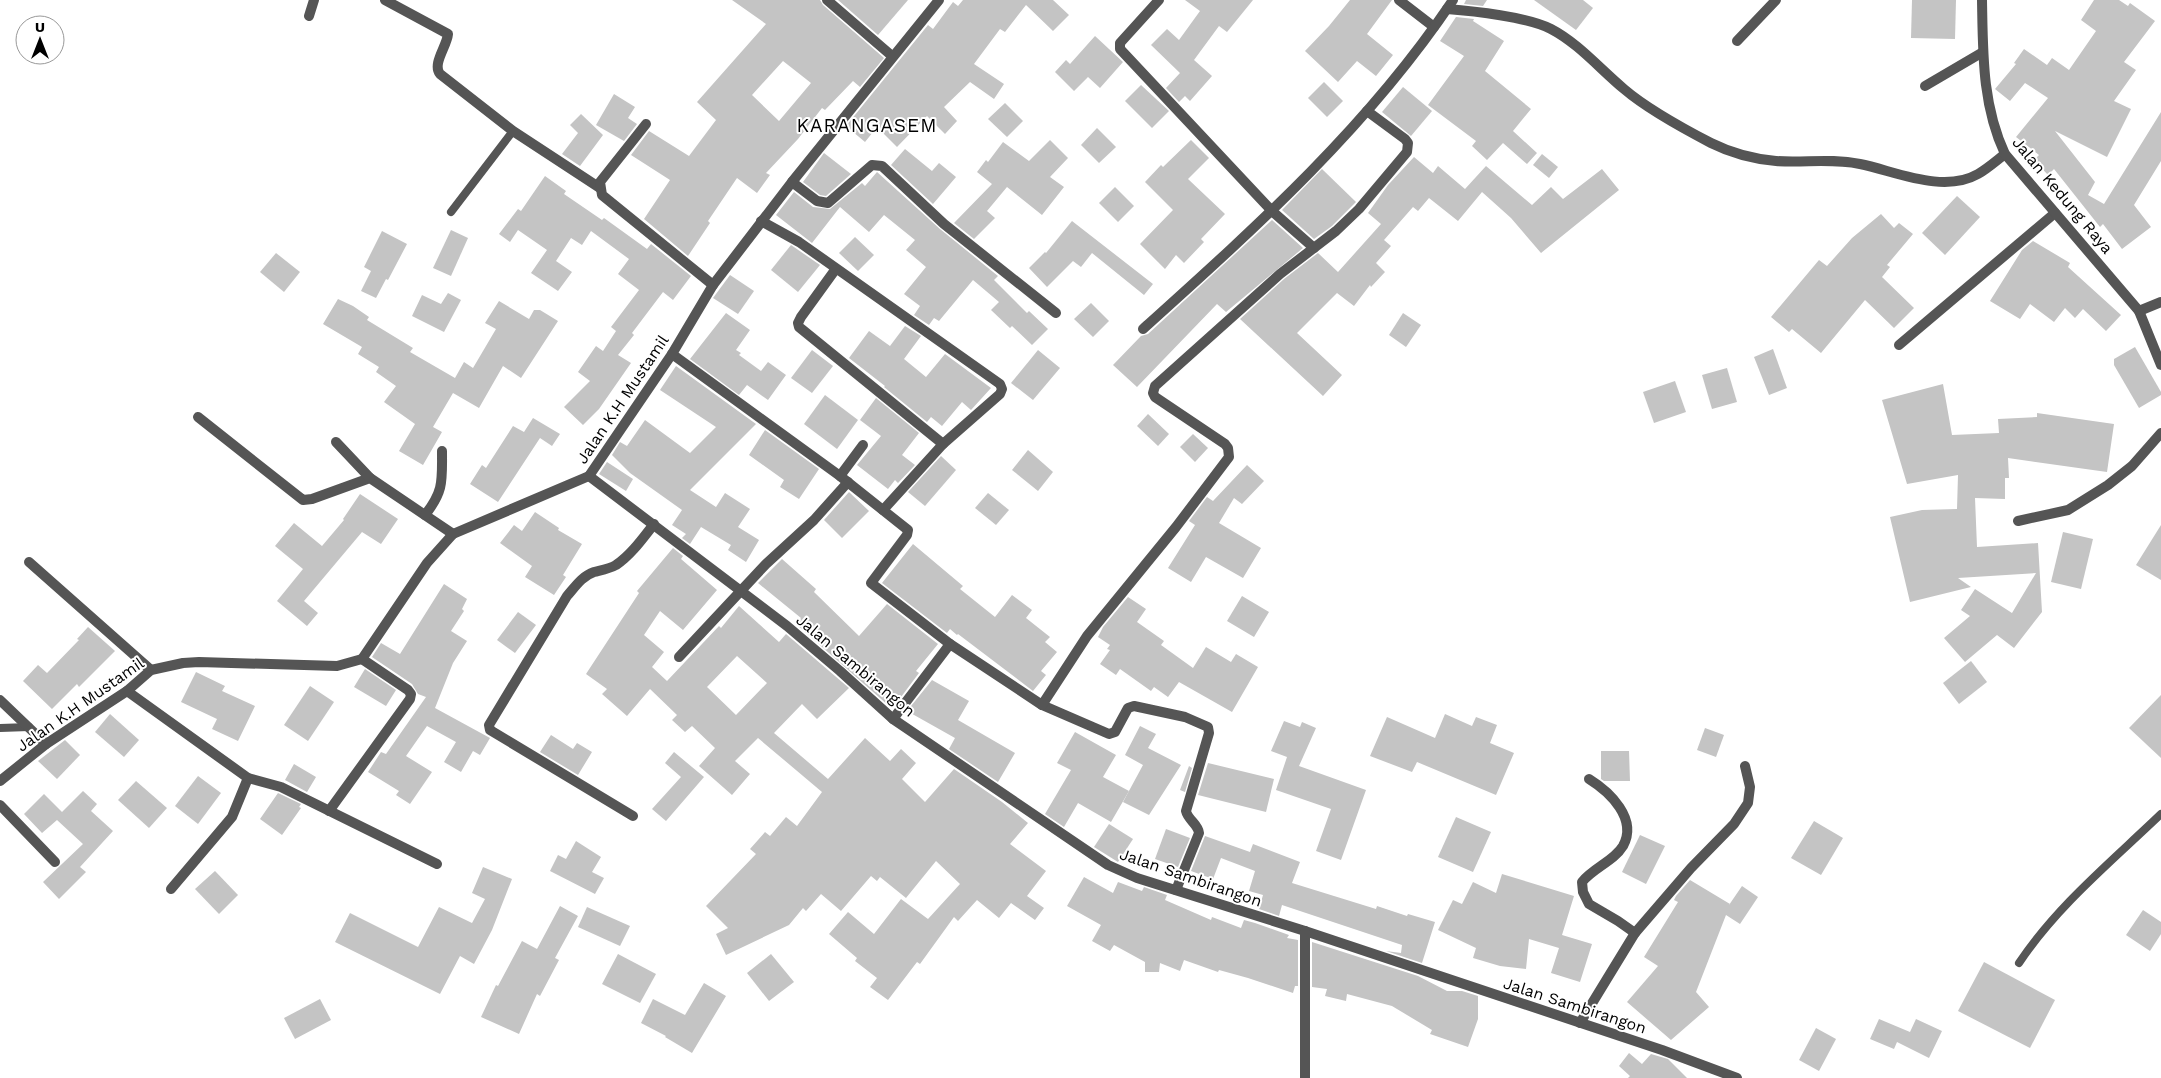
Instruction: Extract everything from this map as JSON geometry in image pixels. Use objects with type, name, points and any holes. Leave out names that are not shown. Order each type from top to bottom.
[{"type":"street","points":[[309,16],[314,0]]},
{"type":"street","points":[[385,0],[448,34],[448,41],[437,65],[437,71],[440,74],[514,131],[600,188]]},
{"type":"street","points":[[827,0],[892,56]]},
{"type":"street","name":"Jalan K.H Mustamil","points":[[0,780],[46,744],[127,691],[151,670],[183,662],[337,666],[362,659],[427,563],[453,534],[589,476],[672,354],[713,284],[892,56],[939,0]]},
{"type":"street","points":[[1159,0],[1121,41],[1120,49],[1272,211],[1314,248]]},
{"type":"street","points":[[1399,0],[1434,27]]},
{"type":"street","points":[[1737,41],[1776,0]]},
{"type":"street","name":"Jalan Kedung Raya","points":[[1982,0],[1985,84],[1995,132],[2005,154],[2139,310],[2161,365]]},
{"type":"street","points":[[1143,329],[1272,211],[1323,161],[1425,41],[1450,4],[1550,28],[1569,41],[1625,90],[1712,143],[1751,158],[1778,161],[1845,161],[1907,175],[1928,182],[1943,182],[1977,175],[2005,154]]},
{"type":"street","points":[[1926,86],[1983,52]]},
{"type":"street","points":[[1042,705],[1087,636],[1176,527],[1229,456],[1228,448],[1225,444],[1155,397],[1153,393],[1155,386],[1280,274],[1314,248],[1359,209],[1407,152],[1408,145],[1405,138],[1367,110]]},
{"type":"street","points":[[646,124],[600,182],[602,194],[713,284]]},
{"type":"street","points":[[792,182],[817,202],[828,203],[872,164],[882,166],[944,224],[1056,313]]},
{"type":"street","points":[[1899,345],[2055,213]]},
{"type":"street","points":[[761,221],[799,242],[835,270],[900,313],[1002,387],[1000,394],[943,444],[883,510]]},
{"type":"street","points":[[835,270],[801,317],[798,323],[799,327],[943,444]]},
{"type":"street","points":[[2139,310],[2161,302]]},
{"type":"street","points":[[672,354],[840,476],[906,529],[908,533],[871,583],[950,644],[1042,705],[1109,734],[1115,732],[1128,708],[1134,706],[1178,715],[1208,727],[1209,733],[1186,811],[1199,833],[1176,890]]},
{"type":"street","points":[[198,417],[303,500],[312,499],[370,478]]},
{"type":"street","points":[[2018,521],[2068,510],[2108,485],[2132,466],[2161,433]]},
{"type":"street","points":[[336,442],[370,478],[453,534]]},
{"type":"street","points":[[840,476],[863,445]]},
{"type":"street","points":[[425,515],[435,502],[442,488],[442,451]]},
{"type":"street","name":"Jalan Sambirangon","points":[[589,476],[787,626],[893,719],[1108,864],[1137,878],[1305,931],[1738,1078]]},
{"type":"street","points":[[679,657],[776,554],[814,520],[848,482]]},
{"type":"street","points":[[633,816],[490,730],[489,726],[567,596],[581,580],[593,572],[605,570],[617,564],[634,549],[654,524]]},
{"type":"street","points":[[28,562],[151,670]]},
{"type":"street","points":[[893,719],[950,644]]},
{"type":"street","points":[[330,811],[410,699],[411,694],[408,690],[362,659]]},
{"type":"street","points":[[127,691],[248,778],[281,787],[437,864]]},
{"type":"street","points":[[0,700],[46,744]]},
{"type":"street","points":[[1580,1023],[1635,934],[1691,868],[1734,824],[1748,803],[1750,788],[1745,766]]},
{"type":"street","points":[[171,889],[232,817],[248,778]]},
{"type":"street","points":[[1589,779],[1618,803],[1627,825],[1623,846],[1606,862],[1590,872],[1582,882],[1583,892],[1589,904],[1618,921],[1635,934]]},
{"type":"street","points":[[0,805],[55,862]]},
{"type":"street","points":[[1305,931],[1305,1078]]},
{"type":"lane","points":[[451,212],[514,131]]},
{"type":"lane","points":[[0,728],[29,727]]},
{"type":"lane","points":[[2019,963],[2037,936],[2062,908],[2161,814]]},
{"type":"building","points":[[732,0],[820,0],[823,5],[884,58],[860,87],[853,81],[825,110],[822,108],[798,139],[766,173],[770,175],[757,193],[737,178],[708,221],[710,223],[688,256],[644,219],[670,180],[631,155],[649,131],[689,156],[716,120],[697,102],[766,24]],"holes":[[[783,61],[811,83],[779,121],[752,95]]]},
{"type":"building","points":[[838,0],[908,0],[878,35]]},
{"type":"building","points":[[963,0],[1053,0],[1069,15],[1053,31],[1026,5],[1005,32],[1000,29],[974,64],[1004,84],[994,99],[970,82],[944,107],[957,121],[945,134],[927,116],[897,147],[877,127],[865,142],[846,126],[928,25],[933,29],[953,2],[958,6]]},
{"type":"building","points":[[1185,0],[1253,0],[1227,32],[1219,26],[1194,60],[1212,76],[1190,101],[1185,96],[1179,102],[1166,88],[1180,73],[1151,45],[1167,29],[1179,40],[1200,11]]},
{"type":"building","points":[[1350,0],[1392,0],[1367,34],[1393,55],[1376,76],[1357,61],[1338,82],[1305,51]]},
{"type":"building","points":[[1466,0],[1487,0],[1483,6],[1464,4]]},
{"type":"building","points":[[1534,0],[1583,0],[1593,8],[1576,30]]},
{"type":"building","points":[[1912,0],[1956,0],[1955,39],[1911,38]]},
{"type":"building","points":[[2094,0],[2119,0],[2128,6],[2130,3],[2155,21],[2124,62],[2136,70],[2114,101],[2131,109],[2107,157],[2055,131],[2095,182],[2088,195],[2104,204],[2161,112],[2161,161],[2134,205],[2151,227],[2122,249],[2103,224],[2100,227],[2054,169],[2048,175],[2034,160],[2039,155],[2016,137],[2048,98],[2025,83],[2010,101],[1995,89],[2016,64],[2014,63],[2024,49],[2047,65],[2052,58],[2069,70],[2096,31],[2081,20]]},
{"type":"building","points":[[1456,17],[1474,19],[1473,21],[1504,41],[1485,71],[1531,109],[1513,131],[1537,153],[1527,164],[1503,143],[1487,160],[1472,146],[1476,141],[1428,105],[1464,56],[1440,41]]},
{"type":"building","points":[[1095,36],[1123,62],[1100,88],[1088,77],[1074,91],[1055,72],[1066,60],[1070,64]]},
{"type":"building","points":[[1324,82],[1343,101],[1327,117],[1308,98]]},
{"type":"building","points":[[1141,85],[1169,111],[1152,128],[1125,101]]},
{"type":"building","points":[[1403,87],[1432,111],[1411,136],[1382,112]]},
{"type":"building","points":[[614,94],[635,107],[628,118],[637,124],[624,141],[596,125]]},
{"type":"building","points":[[1005,103],[1023,121],[1007,137],[988,119]]},
{"type":"building","points":[[581,114],[603,135],[580,166],[562,154],[578,133],[570,125]]},
{"type":"building","points":[[1097,128],[1116,147],[1099,163],[1081,145]]},
{"type":"building","points":[[1050,140],[1068,158],[1050,177],[1064,187],[1042,215],[1007,187],[987,211],[995,218],[974,239],[954,223],[992,184],[977,172],[986,160],[988,162],[1003,142],[1029,161]]},
{"type":"building","points":[[1191,140],[1209,158],[1188,179],[1225,214],[1201,239],[1204,242],[1184,263],[1176,255],[1165,269],[1140,244],[1173,210],[1145,182],[1161,165],[1163,167]]},
{"type":"building","points":[[905,149],[932,171],[939,163],[956,177],[933,204],[891,165]]},
{"type":"building","points":[[824,153],[851,174],[826,196],[820,195],[803,182]]},
{"type":"building","points":[[1542,154],[1558,167],[1549,178],[1533,165]]},
{"type":"building","points":[[1414,157],[1433,173],[1438,166],[1465,189],[1486,166],[1532,205],[1551,187],[1563,199],[1602,169],[1619,190],[1541,253],[1511,218],[1482,192],[1458,221],[1429,198],[1418,211],[1413,207],[1384,240],[1391,246],[1376,263],[1385,272],[1371,287],[1370,285],[1354,306],[1337,293],[1297,333],[1342,375],[1323,396],[1240,319],[1284,279],[1318,253],[1338,272],[1381,224],[1368,213],[1388,185]]},
{"type":"building","points":[[1322,169],[1356,202],[1332,226],[1314,239],[1282,210]]},
{"type":"building","points":[[877,172],[940,229],[998,276],[994,280],[1027,313],[1029,311],[1048,329],[1032,345],[991,310],[999,302],[973,280],[939,321],[934,318],[929,325],[914,315],[920,306],[904,294],[926,267],[906,250],[915,240],[884,215],[869,232],[840,207],[812,243],[776,215],[794,192],[813,207],[830,209],[862,183],[865,186]]},
{"type":"building","points":[[545,176],[566,191],[564,194],[602,220],[604,218],[647,249],[651,244],[691,276],[673,300],[663,292],[632,333],[634,335],[618,355],[631,363],[599,409],[583,425],[564,407],[590,381],[578,372],[596,346],[603,351],[616,331],[611,327],[639,290],[618,274],[629,259],[591,231],[582,245],[571,238],[556,261],[572,272],[558,291],[531,273],[547,250],[518,230],[510,242],[499,234],[518,209],[521,211]]},
{"type":"building","points":[[1115,187],[1134,206],[1118,222],[1099,203]]},
{"type":"building","points":[[1957,196],[1980,217],[1945,255],[1922,233]]},
{"type":"building","points":[[1881,214],[1894,228],[1899,223],[1913,234],[1887,265],[1890,267],[1882,277],[1914,308],[1894,328],[1865,300],[1821,353],[1792,329],[1789,332],[1771,317],[1819,260],[1827,266],[1852,238]]},
{"type":"building","points":[[1272,220],[1303,248],[1226,312],[1217,304],[1137,387],[1113,365],[1141,336],[1148,334]]},
{"type":"building","points":[[1072,221],[1153,284],[1144,295],[1092,253],[1081,267],[1073,261],[1047,287],[1029,268],[1046,253]]},
{"type":"building","points":[[451,230],[468,238],[451,276],[433,268]]},
{"type":"building","points":[[382,231],[407,244],[376,298],[361,291],[371,271],[364,267]]},
{"type":"building","points":[[855,237],[874,255],[858,271],[839,253]]},
{"type":"building","points":[[2033,241],[2070,263],[2068,267],[2121,315],[2106,331],[2083,309],[2075,318],[2065,308],[2054,322],[2030,304],[2020,319],[1990,301],[2022,250]]},
{"type":"building","points":[[791,245],[820,265],[798,292],[771,270]]},
{"type":"building","points":[[276,253],[300,272],[284,292],[260,272]]},
{"type":"building","points":[[730,275],[754,291],[738,314],[713,298]]},
{"type":"building","points":[[448,293],[461,300],[444,332],[412,316],[422,295],[441,304]]},
{"type":"building","points":[[338,299],[353,306],[369,317],[367,320],[413,348],[410,352],[455,378],[464,362],[473,368],[496,329],[485,323],[499,301],[529,319],[534,310],[540,310],[558,321],[521,378],[503,366],[479,408],[453,393],[433,427],[442,432],[423,465],[399,451],[415,424],[384,402],[396,386],[376,372],[379,367],[358,354],[362,347],[323,324]]},
{"type":"building","points":[[1091,303],[1109,321],[1093,337],[1074,319]]},
{"type":"building","points":[[726,313],[750,330],[736,350],[741,353],[739,355],[761,371],[768,362],[786,375],[768,400],[747,385],[739,395],[690,359]]},
{"type":"building","points":[[1403,313],[1421,325],[1406,347],[1389,335]]},
{"type":"building","points":[[905,326],[921,336],[904,359],[926,377],[945,354],[991,388],[971,410],[962,402],[942,426],[931,417],[927,422],[849,358],[869,331],[890,346]]},
{"type":"building","points":[[2135,347],[2161,392],[2161,395],[2139,408],[2114,365],[2114,359]]},
{"type":"building","points":[[1773,349],[1787,388],[1769,395],[1754,357]]},
{"type":"building","points":[[812,350],[833,366],[812,393],[791,378]]},
{"type":"building","points":[[1038,350],[1060,368],[1033,400],[1011,383]]},
{"type":"building","points":[[676,366],[756,424],[690,490],[716,507],[725,493],[750,509],[738,527],[759,540],[746,562],[728,550],[731,545],[701,527],[690,544],[682,538],[686,534],[672,525],[682,510],[630,473],[612,455],[620,442],[627,446],[645,420],[690,453],[716,427],[660,390]]},
{"type":"building","points":[[1727,368],[1737,402],[1712,409],[1702,375]]},
{"type":"building","points":[[1675,381],[1686,412],[1654,423],[1643,392]]},
{"type":"building","points":[[1943,384],[1952,435],[1999,433],[1998,419],[2037,417],[2037,413],[2114,424],[2107,472],[2008,458],[2009,478],[2005,478],[2005,499],[1975,498],[1977,547],[2038,543],[2042,612],[2014,648],[1997,635],[1965,662],[1944,638],[1970,616],[1961,610],[1975,589],[2012,613],[2036,573],[1958,578],[1971,587],[1910,602],[1890,517],[1922,510],[1957,509],[1958,475],[1907,484],[1882,400]]},
{"type":"building","points":[[825,395],[858,420],[837,449],[804,424]]},
{"type":"building","points":[[876,398],[919,433],[902,455],[915,465],[898,483],[895,480],[888,489],[857,465],[881,436],[860,420]]},
{"type":"building","points":[[1148,414],[1169,434],[1158,446],[1137,426]]},
{"type":"building","points":[[533,418],[560,434],[552,446],[540,438],[498,502],[470,484],[482,465],[486,468],[513,426],[524,432]]},
{"type":"building","points":[[765,430],[819,469],[799,499],[780,487],[784,480],[749,455]]},
{"type":"building","points":[[1193,434],[1208,448],[1195,462],[1180,447]]},
{"type":"building","points":[[1028,450],[1053,472],[1038,491],[1012,470]]},
{"type":"building","points":[[941,456],[956,470],[925,506],[908,492]]},
{"type":"building","points":[[607,462],[633,479],[626,491],[599,474]]},
{"type":"building","points":[[1247,465],[1264,481],[1242,504],[1234,498],[1219,523],[1261,548],[1243,578],[1206,557],[1191,582],[1168,568],[1195,525],[1189,521],[1207,497],[1213,501]]},
{"type":"building","points":[[849,492],[869,511],[842,538],[824,520]]},
{"type":"building","points":[[988,493],[1009,510],[996,525],[975,508]]},
{"type":"building","points":[[360,494],[398,519],[381,544],[362,532],[304,601],[318,613],[307,626],[277,601],[303,569],[275,546],[294,523],[322,546],[344,520]]},
{"type":"building","points":[[535,512],[559,528],[558,530],[582,544],[563,575],[566,577],[554,595],[525,577],[532,566],[500,543],[514,525],[522,531]]},
{"type":"building","points":[[2161,525],[2161,580],[2136,565]]},
{"type":"building","points":[[2063,532],[2093,539],[2081,589],[2051,582]]},
{"type":"building","points":[[913,544],[963,586],[960,589],[995,617],[1012,595],[1032,610],[1026,618],[1050,637],[1045,642],[1057,652],[1041,671],[1046,675],[1033,691],[958,634],[950,629],[947,633],[882,583]]},
{"type":"building","points":[[673,548],[683,556],[681,559],[717,590],[683,630],[660,611],[644,635],[664,652],[652,667],[667,681],[719,626],[721,628],[739,606],[779,642],[786,634],[849,688],[817,719],[802,704],[774,733],[828,779],[865,738],[890,761],[901,749],[916,763],[902,779],[925,802],[954,769],[1002,802],[1028,823],[1010,844],[1046,871],[1027,896],[1044,908],[1035,920],[1011,903],[999,918],[977,900],[958,921],[954,917],[920,964],[917,962],[888,1000],[870,987],[877,978],[855,961],[857,958],[829,934],[848,912],[874,934],[901,899],[928,919],[960,884],[936,861],[906,898],[880,877],[877,881],[871,876],[841,911],[821,894],[806,911],[803,908],[789,925],[726,955],[716,934],[728,928],[706,906],[756,854],[750,849],[765,832],[770,836],[786,817],[797,826],[822,792],[758,738],[735,761],[750,774],[732,795],[699,766],[715,748],[692,726],[685,732],[672,720],[677,715],[650,689],[627,716],[602,694],[607,689],[586,674],[639,593],[637,591]],"holes":[[[737,656],[767,683],[736,715],[707,687]]]},
{"type":"building","points":[[782,559],[816,589],[814,592],[859,636],[887,604],[938,644],[916,671],[919,673],[895,705],[892,703],[889,706],[796,624],[801,618],[758,583]]},
{"type":"building","points":[[444,584],[467,599],[462,609],[464,611],[451,631],[467,641],[453,663],[435,708],[490,738],[480,755],[473,751],[461,772],[444,762],[456,742],[427,726],[406,756],[432,772],[410,804],[396,795],[399,791],[368,772],[381,752],[386,754],[426,697],[418,694],[412,684],[372,657],[381,643],[400,654]]},
{"type":"building","points":[[1242,596],[1269,612],[1254,637],[1227,621]]},
{"type":"building","points":[[1128,597],[1146,609],[1137,622],[1164,641],[1161,645],[1193,668],[1206,647],[1231,662],[1236,654],[1258,667],[1232,712],[1179,682],[1168,697],[1154,687],[1151,691],[1120,669],[1116,675],[1100,664],[1110,650],[1107,649],[1110,645],[1098,637],[1103,627]]},
{"type":"building","points":[[518,612],[536,625],[515,653],[497,640]]},
{"type":"building","points":[[88,627],[115,651],[79,687],[77,684],[52,709],[23,681],[38,665],[47,673],[79,640],[77,639]]},
{"type":"building","points":[[1971,661],[1987,682],[1959,704],[1943,683]]},
{"type":"building","points":[[365,669],[396,690],[386,706],[354,687]]},
{"type":"building","points":[[196,672],[225,686],[222,691],[255,706],[238,741],[212,729],[217,719],[181,702]]},
{"type":"building","points":[[932,680],[969,701],[958,720],[1015,753],[998,782],[949,749],[955,738],[907,711]]},
{"type":"building","points":[[310,686],[334,702],[308,741],[284,725]]},
{"type":"building","points":[[2161,695],[2161,758],[2129,728]]},
{"type":"building","points":[[110,714],[139,740],[124,757],[95,732]]},
{"type":"building","points":[[1445,714],[1472,726],[1476,717],[1497,725],[1490,743],[1514,753],[1496,795],[1417,762],[1412,772],[1370,756],[1387,717],[1435,738]]},
{"type":"building","points":[[1284,721],[1300,727],[1302,722],[1316,728],[1299,766],[1366,790],[1341,860],[1316,851],[1331,809],[1276,790],[1287,757],[1271,751]]},
{"type":"building","points":[[1140,726],[1156,734],[1148,748],[1181,765],[1149,815],[1123,802],[1143,765],[1125,755]]},
{"type":"building","points":[[1705,728],[1724,735],[1716,757],[1697,750]]},
{"type":"building","points":[[1075,732],[1116,755],[1103,777],[1129,791],[1111,822],[1078,803],[1064,827],[1045,814],[1071,770],[1057,763]]},
{"type":"building","points":[[551,735],[573,749],[577,743],[592,752],[578,775],[540,752]]},
{"type":"building","points":[[65,740],[80,755],[57,779],[38,761]]},
{"type":"building","points":[[1601,751],[1629,751],[1630,781],[1604,781],[1601,779]]},
{"type":"building","points":[[674,752],[704,777],[666,821],[652,809],[681,777],[665,763]]},
{"type":"building","points":[[1208,763],[1274,779],[1266,812],[1198,795]]},
{"type":"building","points":[[294,764],[316,777],[307,792],[285,780]]},
{"type":"building","points":[[1189,766],[1192,768],[1185,792],[1180,790]]},
{"type":"building","points":[[198,776],[221,793],[198,824],[175,806]]},
{"type":"building","points":[[136,781],[167,808],[149,828],[118,800]]},
{"type":"building","points":[[83,791],[97,804],[91,811],[113,831],[80,867],[86,872],[59,899],[43,882],[83,844],[57,820],[42,833],[24,814],[44,794],[62,812]]},
{"type":"building","points":[[278,793],[301,804],[299,807],[301,808],[282,835],[260,819]]},
{"type":"building","points":[[1456,817],[1491,832],[1473,872],[1438,857]]},
{"type":"building","points":[[1814,821],[1843,838],[1821,875],[1791,858]]},
{"type":"building","points":[[1109,824],[1133,839],[1118,862],[1094,847]]},
{"type":"building","points":[[1166,829],[1190,838],[1178,867],[1155,859]]},
{"type":"building","points":[[1640,835],[1665,846],[1646,884],[1622,872]]},
{"type":"building","points":[[1205,836],[1250,852],[1253,844],[1300,862],[1292,883],[1376,909],[1377,906],[1407,916],[1408,914],[1435,922],[1422,963],[1386,951],[1401,953],[1402,945],[1282,905],[1279,916],[1259,909],[1263,895],[1249,891],[1255,871],[1221,858],[1213,879],[1191,871]]},
{"type":"building","points":[[576,841],[601,857],[592,872],[604,878],[595,894],[550,871],[558,855],[566,859]]},
{"type":"building","points":[[483,867],[512,879],[492,930],[474,964],[460,956],[440,994],[335,942],[350,913],[418,947],[439,907],[472,923],[485,899],[472,893]]},
{"type":"building","points":[[215,871],[238,895],[219,914],[195,889]]},
{"type":"building","points":[[1502,874],[1574,896],[1562,935],[1592,944],[1580,982],[1551,973],[1559,948],[1529,939],[1526,969],[1500,966],[1473,958],[1476,948],[1438,930],[1453,900],[1462,904],[1473,882],[1496,893]]},
{"type":"building","points":[[1084,877],[1113,893],[1118,882],[1142,891],[1144,887],[1167,895],[1165,900],[1211,920],[1212,917],[1241,928],[1244,920],[1289,935],[1287,938],[1298,940],[1298,986],[1295,986],[1293,993],[1248,978],[1219,970],[1218,972],[1184,960],[1180,971],[1160,963],[1159,972],[1145,972],[1145,962],[1114,945],[1110,951],[1092,941],[1101,925],[1067,906]]},
{"type":"building","points":[[1690,880],[1730,904],[1742,886],[1758,897],[1740,924],[1726,915],[1696,992],[1709,1007],[1671,1040],[1627,1002],[1658,966],[1644,957],[1678,902],[1674,900],[1676,896]]},
{"type":"building","points":[[560,906],[578,916],[555,958],[559,960],[540,996],[537,994],[519,1034],[481,1017],[496,985],[498,986],[522,941],[537,949]]},
{"type":"building","points":[[587,907],[630,926],[620,946],[578,927]]},
{"type":"building","points":[[2143,910],[2161,922],[2161,934],[2150,951],[2126,935]]},
{"type":"building","points":[[1312,942],[1418,976],[1447,991],[1462,991],[1478,996],[1478,1019],[1468,1047],[1430,1034],[1432,1030],[1392,1006],[1347,994],[1346,1001],[1325,996],[1327,989],[1312,987]]},
{"type":"building","points":[[618,954],[656,974],[640,1003],[602,984]]},
{"type":"building","points":[[771,954],[794,982],[769,1001],[747,973]]},
{"type":"building","points":[[1984,962],[2055,1000],[2030,1048],[1958,1011]]},
{"type":"building","points":[[704,983],[726,996],[692,1053],[641,1023],[653,999],[685,1015]]},
{"type":"building","points":[[320,999],[331,1020],[295,1039],[284,1018]]},
{"type":"building","points":[[1879,1019],[1910,1032],[1916,1019],[1942,1031],[1929,1058],[1897,1042],[1894,1049],[1870,1039]]},
{"type":"building","points":[[1816,1028],[1836,1039],[1819,1071],[1799,1060]]},
{"type":"building","points":[[1629,1053],[1642,1064],[1651,1054],[1668,1059],[1687,1078],[1628,1078],[1630,1076],[1619,1066]]},
{"type":"district","name":"KARANGASEM","points":[[867,125]]}]
